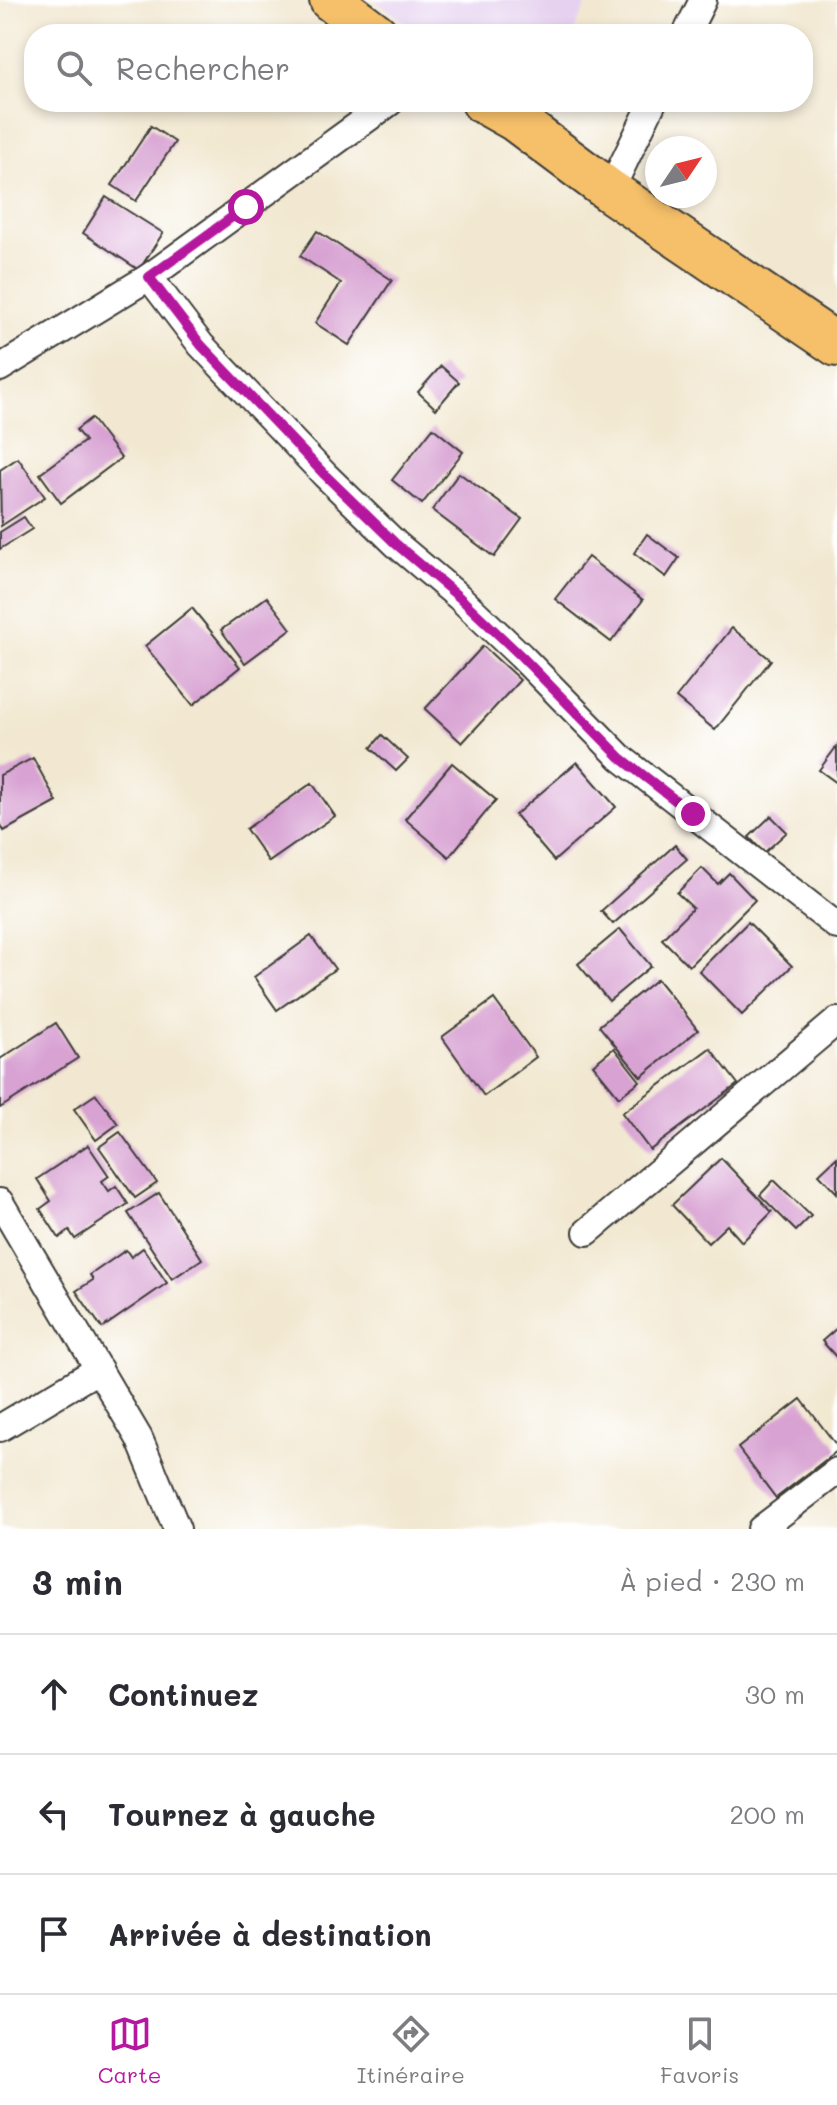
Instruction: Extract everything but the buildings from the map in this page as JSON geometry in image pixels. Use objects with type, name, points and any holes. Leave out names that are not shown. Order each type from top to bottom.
[{"type":"main road","points":[[331,0],[363,24]]},
{"type":"main road","points":[[501,112],[610,191],[837,345]]},
{"type":"street","points":[[691,24],[703,0]]},
{"type":"street","points":[[0,368],[149,277],[376,112]]},
{"type":"street","points":[[610,191],[648,112]]},
{"type":"street","points":[[149,277],[201,345],[325,475],[396,544],[459,597],[621,758],[837,926]]},
{"type":"street","points":[[587,1232],[837,1021]]},
{"type":"street","points":[[0,1202],[139,1438],[177,1529]]},
{"type":"street","points":[[0,1428],[99,1369]]},
{"type":"street","points":[[761,1529],[837,1471]]},
{"type":"shaded area","points":[[374,0],[589,0],[577,24],[409,24]]},
{"type":"route","points":[[246,207],[149,277],[201,345],[325,475],[396,544],[459,597],[521,656],[621,758],[693,814]]}]
